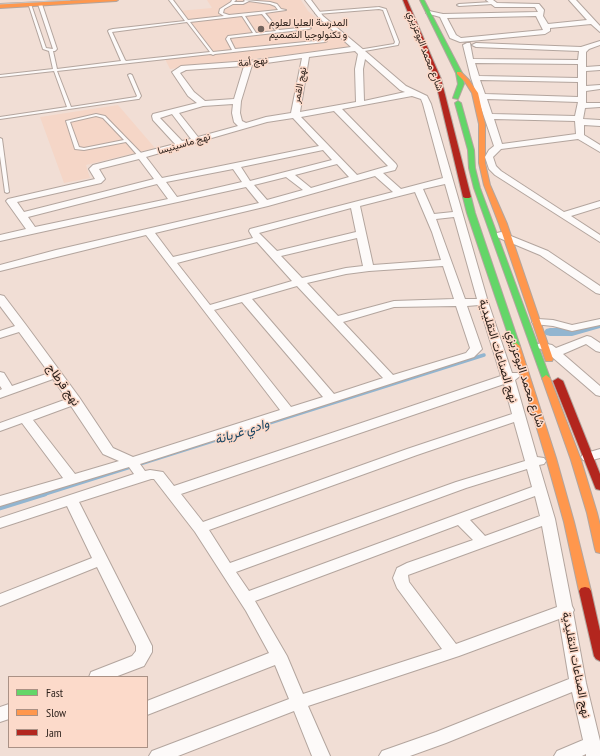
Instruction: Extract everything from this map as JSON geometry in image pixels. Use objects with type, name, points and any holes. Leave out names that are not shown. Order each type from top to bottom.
[{"type":"main road","points":[[0,1],[11,0]]},
{"type":"main road","points":[[0,6],[30,7],[116,0]]},
{"type":"main road","name":"شارع محمد البوعزيزي","points":[[405,0],[438,79],[454,149],[471,213],[525,373],[551,458],[571,530],[600,656]]},
{"type":"main road","name":"شارع محمد البوعزيزي","points":[[414,0],[436,48]]},
{"type":"main road","name":"شارع محمد البوعزيزي","points":[[422,0],[459,73],[461,84],[456,98]]},
{"type":"main road","points":[[459,73],[472,87],[478,102],[482,124],[482,164],[488,185],[538,322],[539,346],[554,369],[594,455],[600,487]]},
{"type":"main road","name":"شارع محمد البوعزيزي","points":[[451,84],[471,150],[472,168],[477,188],[539,346],[592,513],[600,549]]},
{"type":"main road","name":"شارع محمد البوعزيزي","points":[[429,86],[444,103]]},
{"type":"street","name":"نهج الصناعات التقليدية","points":[[308,0],[317,13],[359,51],[374,62],[403,88],[424,98],[427,104],[483,302],[508,378],[548,519],[566,610],[578,683],[593,750]]},
{"type":"street","points":[[532,0],[541,10],[541,14],[538,15]]},
{"type":"street","points":[[572,0],[600,30]]},
{"type":"street","points":[[491,1],[502,5],[537,5]]},
{"type":"street","points":[[429,13],[443,16],[538,15]]},
{"type":"street","points":[[460,40],[545,32],[548,30],[538,15]]},
{"type":"street","points":[[443,16],[453,36],[467,45],[583,49],[600,43]]},
{"type":"street","points":[[546,26],[592,22]]},
{"type":"street","points":[[467,45],[475,78],[499,147]]},
{"type":"street","points":[[580,136],[579,121],[583,49]]},
{"type":"street","points":[[359,51],[360,104]]},
{"type":"street","name":"نهج أمة","points":[[204,104],[191,94],[176,72],[179,70],[250,63],[306,55],[359,51]]},
{"type":"street","name":"نهج القمر","points":[[294,114],[306,55]]},
{"type":"street","points":[[470,61],[582,65],[600,68]]},
{"type":"street","points":[[244,126],[237,118],[237,101],[250,63]]},
{"type":"street","points":[[475,78],[582,84],[600,87]]},
{"type":"street","name":"نهج ماسينيسا","points":[[11,202],[98,181],[100,179],[94,169],[96,167],[141,156],[244,126],[294,114],[360,104],[413,93]]},
{"type":"street","points":[[481,96],[600,105]]},
{"type":"street","points":[[180,144],[156,118],[158,116],[204,104],[237,101]]},
{"type":"street","points":[[0,268],[265,204],[376,172],[388,170],[393,166],[336,108]]},
{"type":"street","points":[[174,112],[196,140]]},
{"type":"street","points":[[294,114],[355,178]]},
{"type":"street","points":[[488,116],[600,122]]},
{"type":"street","points":[[600,149],[580,136],[499,147],[492,152],[489,157],[492,167],[498,172],[600,239]]},
{"type":"street","points":[[21,216],[158,181],[325,148]]},
{"type":"street","points":[[141,156],[158,181],[175,201]]},
{"type":"street","points":[[0,238],[32,230],[175,201],[338,161]]},
{"type":"street","points":[[235,166],[265,204]]},
{"type":"street","points":[[376,172],[400,193]]},
{"type":"street","points":[[288,174],[309,191]]},
{"type":"street","points":[[390,379],[253,232],[256,229],[448,180]]},
{"type":"street","points":[[0,523],[71,500],[136,468],[288,412],[473,353],[476,349],[474,341],[437,232],[418,188]]},
{"type":"street","points":[[0,204],[11,202],[32,230]]},
{"type":"street","points":[[355,204],[369,268]]},
{"type":"street","points":[[564,215],[600,204]]},
{"type":"street","points":[[430,217],[458,214]]},
{"type":"street","points":[[148,232],[288,412]]},
{"type":"street","points":[[494,232],[544,253],[600,291]]},
{"type":"street","points":[[274,255],[362,234]]},
{"type":"street","points":[[171,261],[259,239]]},
{"type":"street","points":[[207,309],[299,282],[369,268],[446,262]]},
{"type":"street","points":[[244,297],[331,398]]},
{"type":"street","points":[[336,320],[394,304],[483,302]]},
{"type":"street","name":"نهج قرطاج","points":[[2,304],[22,328],[75,400],[108,451],[136,468]]},
{"type":"street","points":[[538,322],[553,323],[572,328],[600,322]]},
{"type":"street","points":[[582,327],[587,339],[600,349]]},
{"type":"street","points":[[0,335],[22,328]]},
{"type":"street","points":[[555,353],[587,339]]},
{"type":"street","points":[[539,346],[555,353],[600,392]]},
{"type":"street","points":[[172,492],[525,373]]},
{"type":"street","points":[[0,376],[4,393],[56,374]]},
{"type":"street","points":[[0,427],[75,400]]},
{"type":"street","points":[[200,528],[412,452],[518,416]]},
{"type":"street","points":[[25,418],[71,479]]},
{"type":"street","points":[[227,570],[461,485],[531,462],[551,458]]},
{"type":"street","points":[[0,501],[71,479],[136,468],[150,474],[158,475],[200,528],[246,598],[279,656],[300,702],[321,756]]},
{"type":"street","points":[[246,598],[539,489]]},
{"type":"street","points":[[71,500],[144,646],[144,652],[138,661],[100,676]]},
{"type":"street","points":[[460,518],[483,542]]},
{"type":"street","points":[[453,652],[402,584],[400,578],[402,572],[412,567],[548,519]]},
{"type":"street","points":[[0,600],[100,560]]},
{"type":"street","points":[[158,756],[300,702],[453,652],[566,610]]},
{"type":"street","points":[[148,708],[279,656]]},
{"type":"street","points":[[388,756],[440,738],[578,683]]},
{"type":"street","points":[[563,756],[593,750]]},
{"type":"lane","points":[[171,0],[213,54]]},
{"type":"lane","points":[[125,62],[123,61],[111,30],[188,22],[263,13],[282,10],[276,5],[270,3],[247,0],[243,3],[233,2],[222,9],[221,13],[229,17]]},
{"type":"lane","points":[[459,5],[491,1]]},
{"type":"lane","points":[[30,7],[45,49],[55,49],[40,6]]},
{"type":"lane","points":[[317,13],[378,8],[384,9],[397,42],[396,45],[359,51]]},
{"type":"lane","points":[[263,13],[278,31]]},
{"type":"lane","points":[[243,15],[256,34]]},
{"type":"lane","points":[[234,51],[228,39],[229,37],[309,28]]},
{"type":"lane","points":[[0,76],[325,41]]},
{"type":"lane","points":[[51,50],[55,70],[69,108]]},
{"type":"lane","points":[[0,118],[138,98],[139,96],[130,75]]},
{"type":"lane","points":[[127,141],[84,149],[77,148],[68,121],[96,115],[104,116],[141,156]]},
{"type":"lane","points":[[0,139],[7,192]]},
{"type":"shaded area","name":"المدرسة العليا لعلوم و تكنولوجيا التصميم","points":[[207,0],[301,0],[308,11],[350,47],[170,69],[165,59],[212,54],[178,11],[212,8]]},
{"type":"shaded area","points":[[118,105],[155,148],[86,165],[90,178],[64,183],[40,117]]},
{"type":"waterway","name":"وادي غريانة","points":[[550,332],[572,332],[600,324]]},
{"type":"waterway","name":"وادي غريانة","points":[[42,495],[484,355]]},
{"type":"waterway","name":"وادي غريانة","points":[[0,508],[45,494]]},
{"type":"tram line","points":[[0,4],[70,0]]},
{"type":"traffic: fast","points":[[422,0],[459,73],[461,84],[456,98]]},
{"type":"traffic: fast","points":[[458,103],[471,150],[472,168],[477,188],[546,378]]},
{"type":"traffic: fast","points":[[467,197],[516,346]]},
{"type":"traffic: slow","points":[[0,6],[116,0]]},
{"type":"traffic: slow","points":[[459,73],[467,81],[475,93],[482,124],[482,163],[487,185],[503,224],[549,359]]},
{"type":"traffic: slow","points":[[516,346],[551,458],[569,522],[585,591]]},
{"type":"traffic: slow","points":[[546,378],[576,460],[592,513],[600,549]]},
{"type":"traffic: jam","points":[[405,0],[438,79],[467,197]]},
{"type":"traffic: jam","points":[[558,381],[600,487]]},
{"type":"traffic: jam","points":[[585,591],[600,656]]},
{"type":"place","name":"المدرسة العليا لعلوم و تكنولوجيا التصميم","points":[[261,29]]}]
